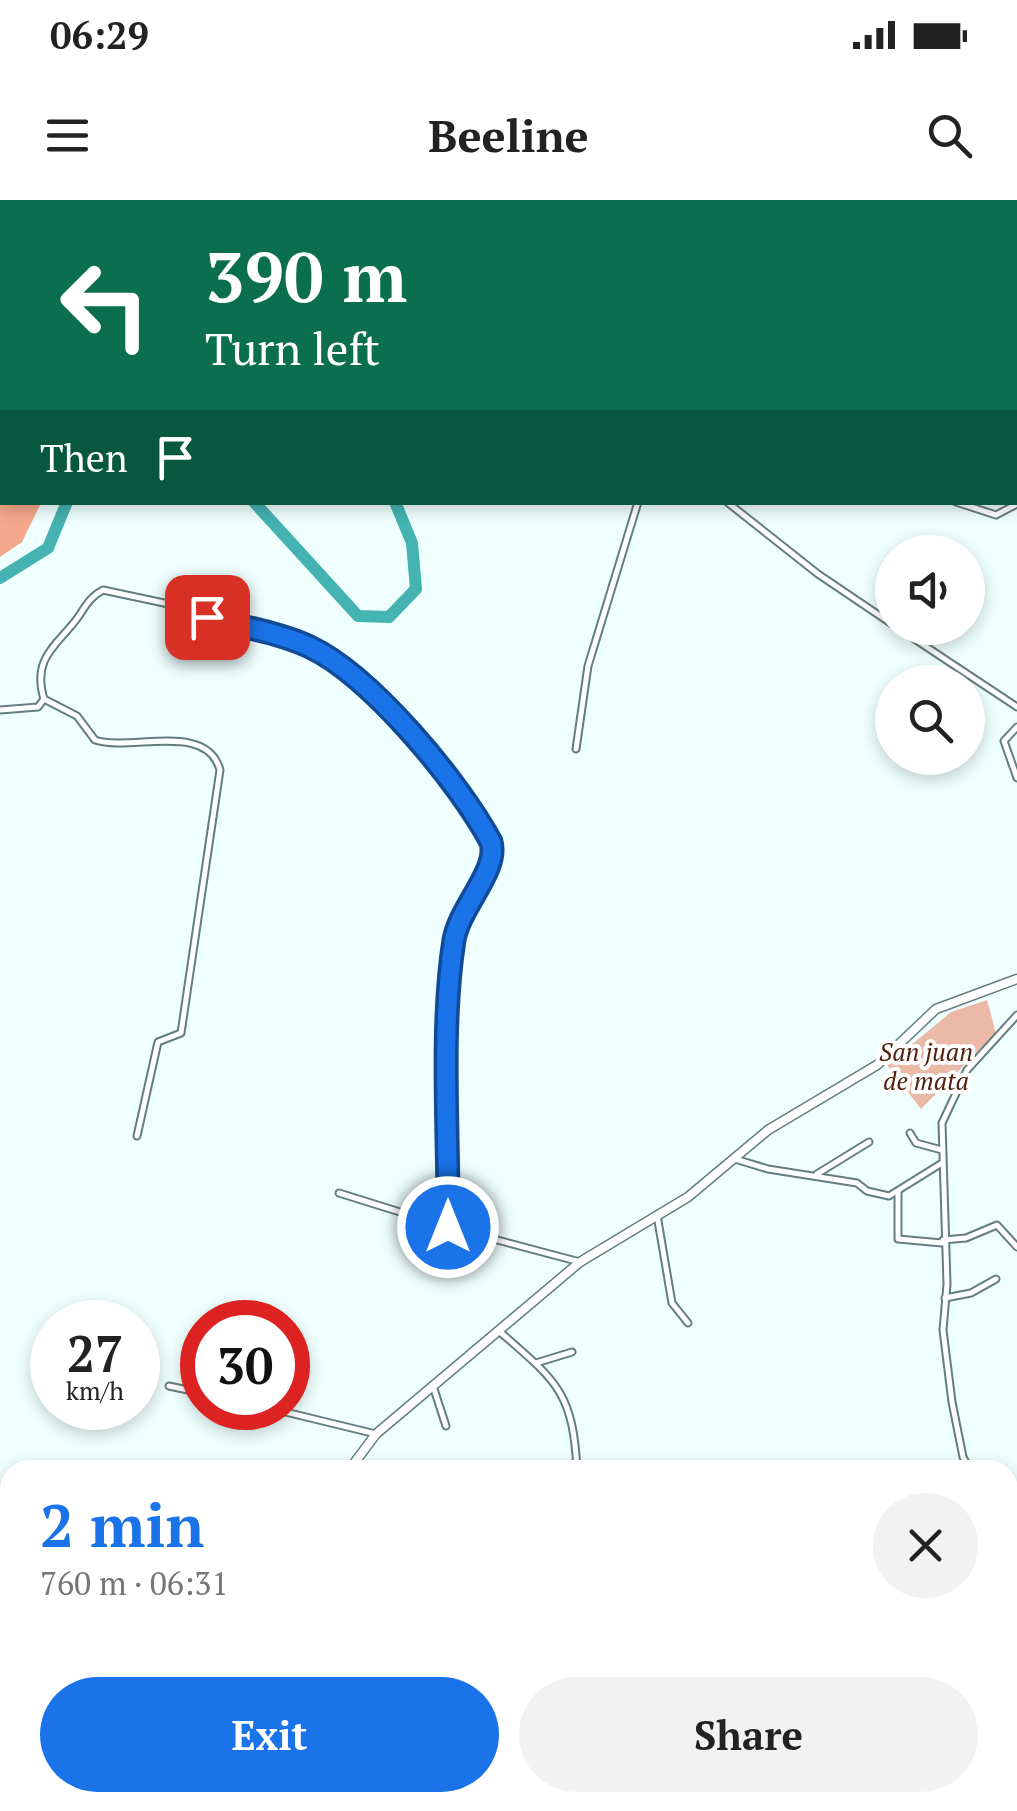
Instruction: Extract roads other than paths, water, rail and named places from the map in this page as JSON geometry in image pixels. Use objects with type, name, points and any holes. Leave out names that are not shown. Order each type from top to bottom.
[{"type":"street","points":[[576,749],[588,666],[637,505]]},
{"type":"street","points":[[730,505],[875,612]]},
{"type":"street","points":[[965,505],[996,515]]},
{"type":"street","points":[[996,515],[999,505]]},
{"type":"street","points":[[996,515],[1012,505]]},
{"type":"street","points":[[44,699],[42,676],[48,648],[96,594],[108,590],[178,606],[294,641],[352,672],[397,717],[474,818],[494,855],[458,922],[449,972],[448,1227]]},
{"type":"street","points":[[923,645],[1017,708]]},
{"type":"street","points":[[0,710],[26,711],[44,699]]},
{"type":"street","points":[[44,699],[77,716],[96,740],[125,744],[187,742],[214,756],[219,767],[181,1032],[158,1042],[138,1136]]},
{"type":"street","points":[[1017,727],[1004,741],[1017,778]]},
{"type":"street","points":[[356,1460],[376,1434],[580,1262],[688,1197],[768,1130],[877,1064],[936,1009],[1017,979]]},
{"type":"street","points":[[965,1460],[943,1330],[944,1115],[967,1070],[1017,1015]]},
{"type":"street","points":[[910,1133],[916,1143],[942,1150]]},
{"type":"street","points":[[816,1174],[868,1142]]},
{"type":"street","points":[[732,1158],[768,1170],[816,1174],[885,1196],[898,1192],[942,1163]]},
{"type":"street","points":[[898,1192],[900,1242],[966,1238],[996,1224],[1017,1247]]},
{"type":"street","points":[[338,1194],[580,1262]]},
{"type":"street","points":[[657,1215],[672,1302],[688,1323]]},
{"type":"street","points":[[946,1298],[971,1294],[996,1280]]},
{"type":"street","points":[[499,1331],[536,1363],[566,1398],[575,1460]]},
{"type":"street","points":[[536,1363],[572,1352]]},
{"type":"street","points":[[169,1386],[180,1388]]},
{"type":"street","points":[[433,1386],[446,1426]]},
{"type":"street","points":[[310,1418],[376,1434]]},
{"type":"waterway","points":[[0,578],[48,548],[66,505]]},
{"type":"waterway","points":[[257,505],[358,616],[389,617],[416,589],[412,543],[396,505]]},
{"type":"park label","name":"San juan de mata","points":[[926,1066]]}]
